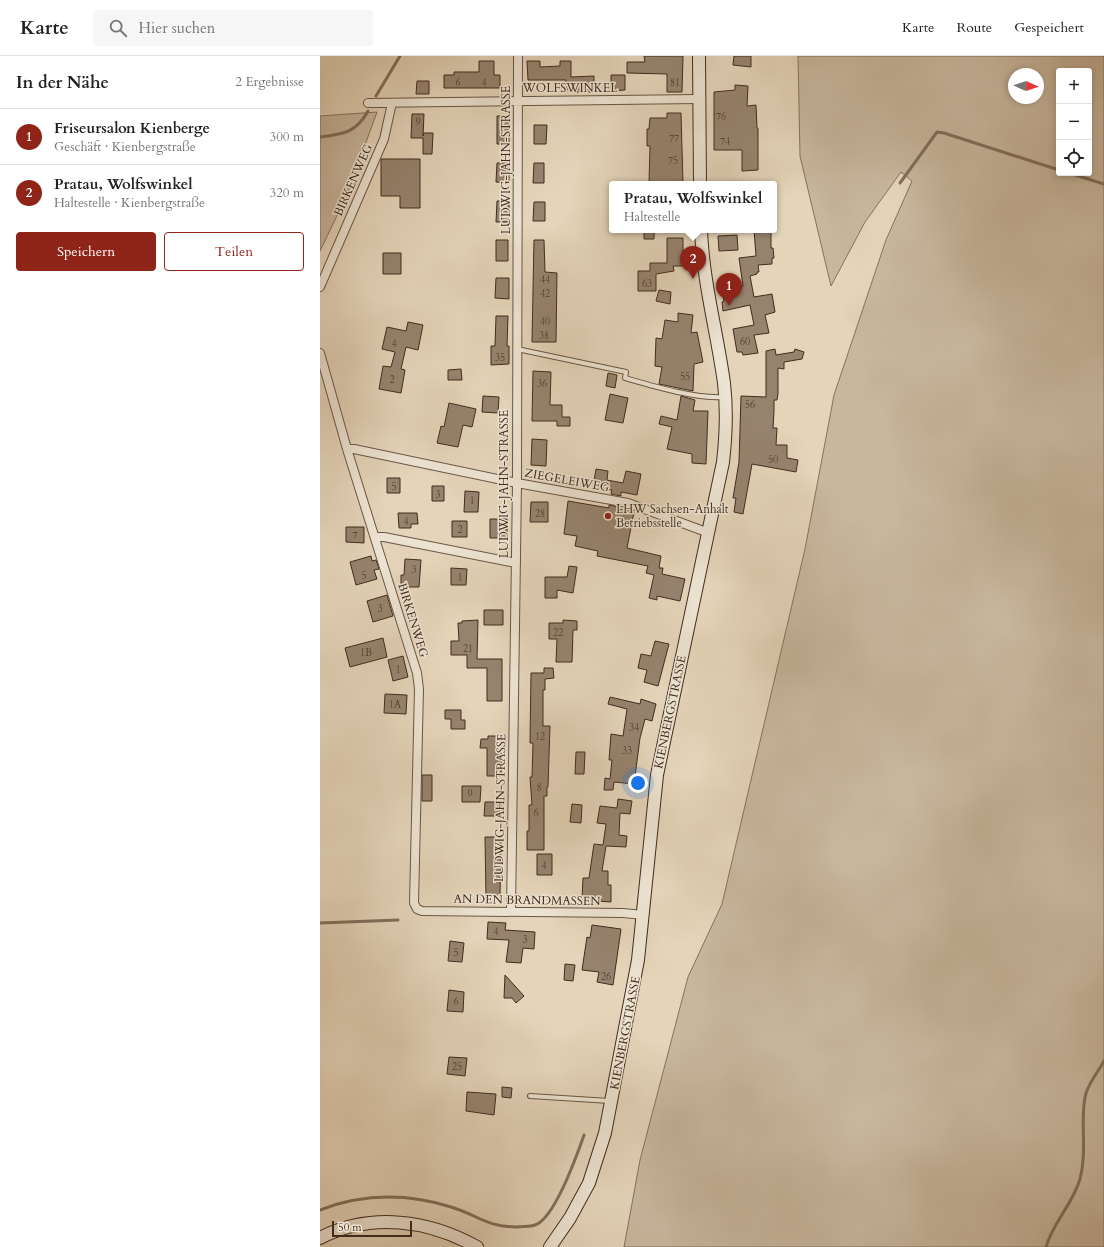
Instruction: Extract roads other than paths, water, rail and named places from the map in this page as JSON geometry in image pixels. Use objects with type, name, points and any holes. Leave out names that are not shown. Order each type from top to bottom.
[{"type":"main road","points":[[699,56],[700,181]]},
{"type":"main road","name":"KIENBERGSTRASSE","points":[[550,1247],[580,1201],[596,1167],[612,1102],[635,980],[657,775],[723,462],[726,431],[725,396],[705,278],[701,233]]},
{"type":"main road","points":[[320,1238],[344,1228],[360,1224],[393,1222],[435,1228],[449,1233],[477,1247]]},
{"type":"main road","name":"KIENBERGSTRASSE","points":[[543,1247],[558,1234]]},
{"type":"street","name":"LUDWIG-JAHN-STRASSE","points":[[510,912],[517,483],[516,349],[519,100],[518,56]]},
{"type":"street","name":"WOLFSWINKEL","points":[[368,103],[699,99]]},
{"type":"street","name":"BIRKENWEG","points":[[320,287],[384,139],[392,103]]},
{"type":"street","name":"BIRKENWEG","points":[[320,353],[347,449],[416,673],[419,689],[414,903]]},
{"type":"street","name":"ZIEGELEIWEG","points":[[347,449],[354,448],[517,483],[628,503],[709,533]]},
{"type":"street","points":[[375,537],[384,537],[516,563]]},
{"type":"street","name":"AN DEN BRANDMASSEN","points":[[414,903],[417,909],[422,911],[643,915]]},
{"type":"lane","points":[[516,349],[626,372],[625,378],[653,386],[714,397],[725,396]]},
{"type":"lane","points":[[530,1096],[612,1102]]},
{"type":"waterway","points":[[376,96],[400,56]]},
{"type":"waterway","points":[[320,137],[336,135],[354,128],[359,124],[368,111]]},
{"type":"waterway","points":[[900,183],[937,132],[1056,169]]},
{"type":"waterway","points":[[1079,176],[1104,184]]},
{"type":"waterway","points":[[320,923],[398,920]]},
{"type":"waterway","points":[[1046,1247],[1053,1229],[1073,1197],[1080,1179],[1083,1157],[1083,1113],[1086,1093],[1104,1061]]},
{"type":"waterway","points":[[320,1210],[353,1200],[401,1197],[434,1202],[460,1210],[497,1225],[517,1227],[533,1226],[543,1220],[557,1199],[571,1170],[584,1135]]},
{"type":"place","name":"Pratau, Wolfswinkel","points":[[693,279]]},
{"type":"place","name":"Friseursalon Kienberge","points":[[729,306]]},
{"type":"place","name":"LHW Sachsen-Anhalt Betriebsstelle","points":[[608,516]]}]
